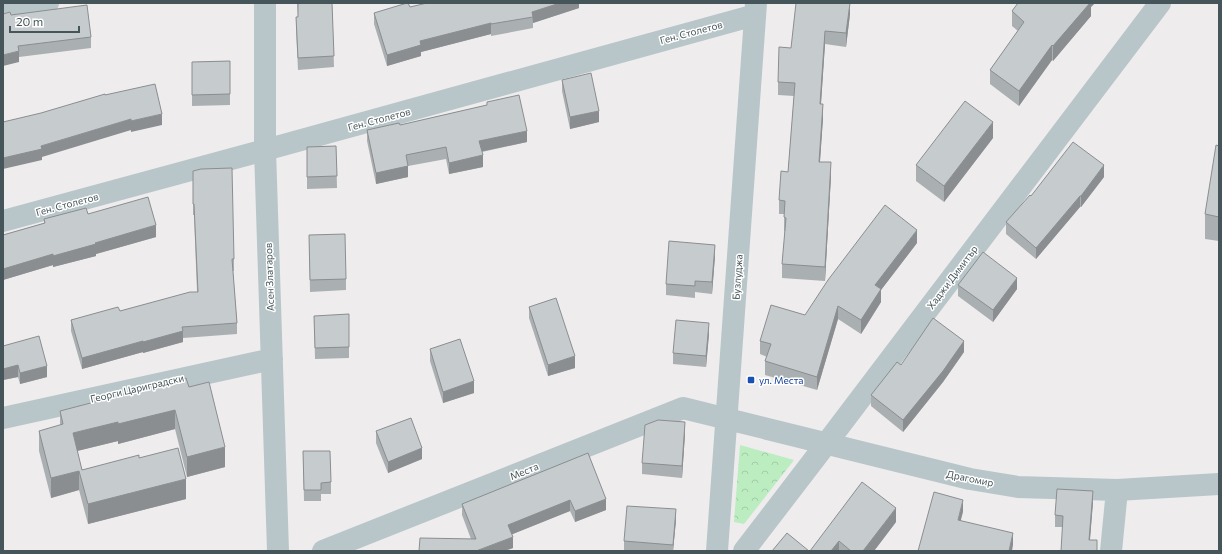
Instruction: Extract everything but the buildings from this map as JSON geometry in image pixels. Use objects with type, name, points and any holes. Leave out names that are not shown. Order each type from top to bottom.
[{"type":"street","points":[[3,11],[48,3]]},
{"type":"street","name":"Асен Златаров","points":[[265,3],[266,150],[278,551]]},
{"type":"street","name":"Хаджи Димитър","points":[[744,551],[1160,3]]},
{"type":"street","name":"Ген. Столетов","points":[[3,221],[266,150],[755,9]]},
{"type":"street","name":"Бузлуджа","points":[[717,551],[755,9]]},
{"type":"street","name":"Георги Цариградски","points":[[3,418],[272,359]]},
{"type":"street","name":"Места","points":[[323,551],[683,408],[727,419]]},
{"type":"street","name":"Драгомир","points":[[727,419],[970,479],[1018,487],[1117,490],[1219,484]]},
{"type":"street","points":[[1111,551],[1117,490]]},
{"type":"green space","points":[[740,445],[794,460],[744,524],[734,522]]},
{"type":"place","name":"ул. Места","points":[[751,380]]}]
